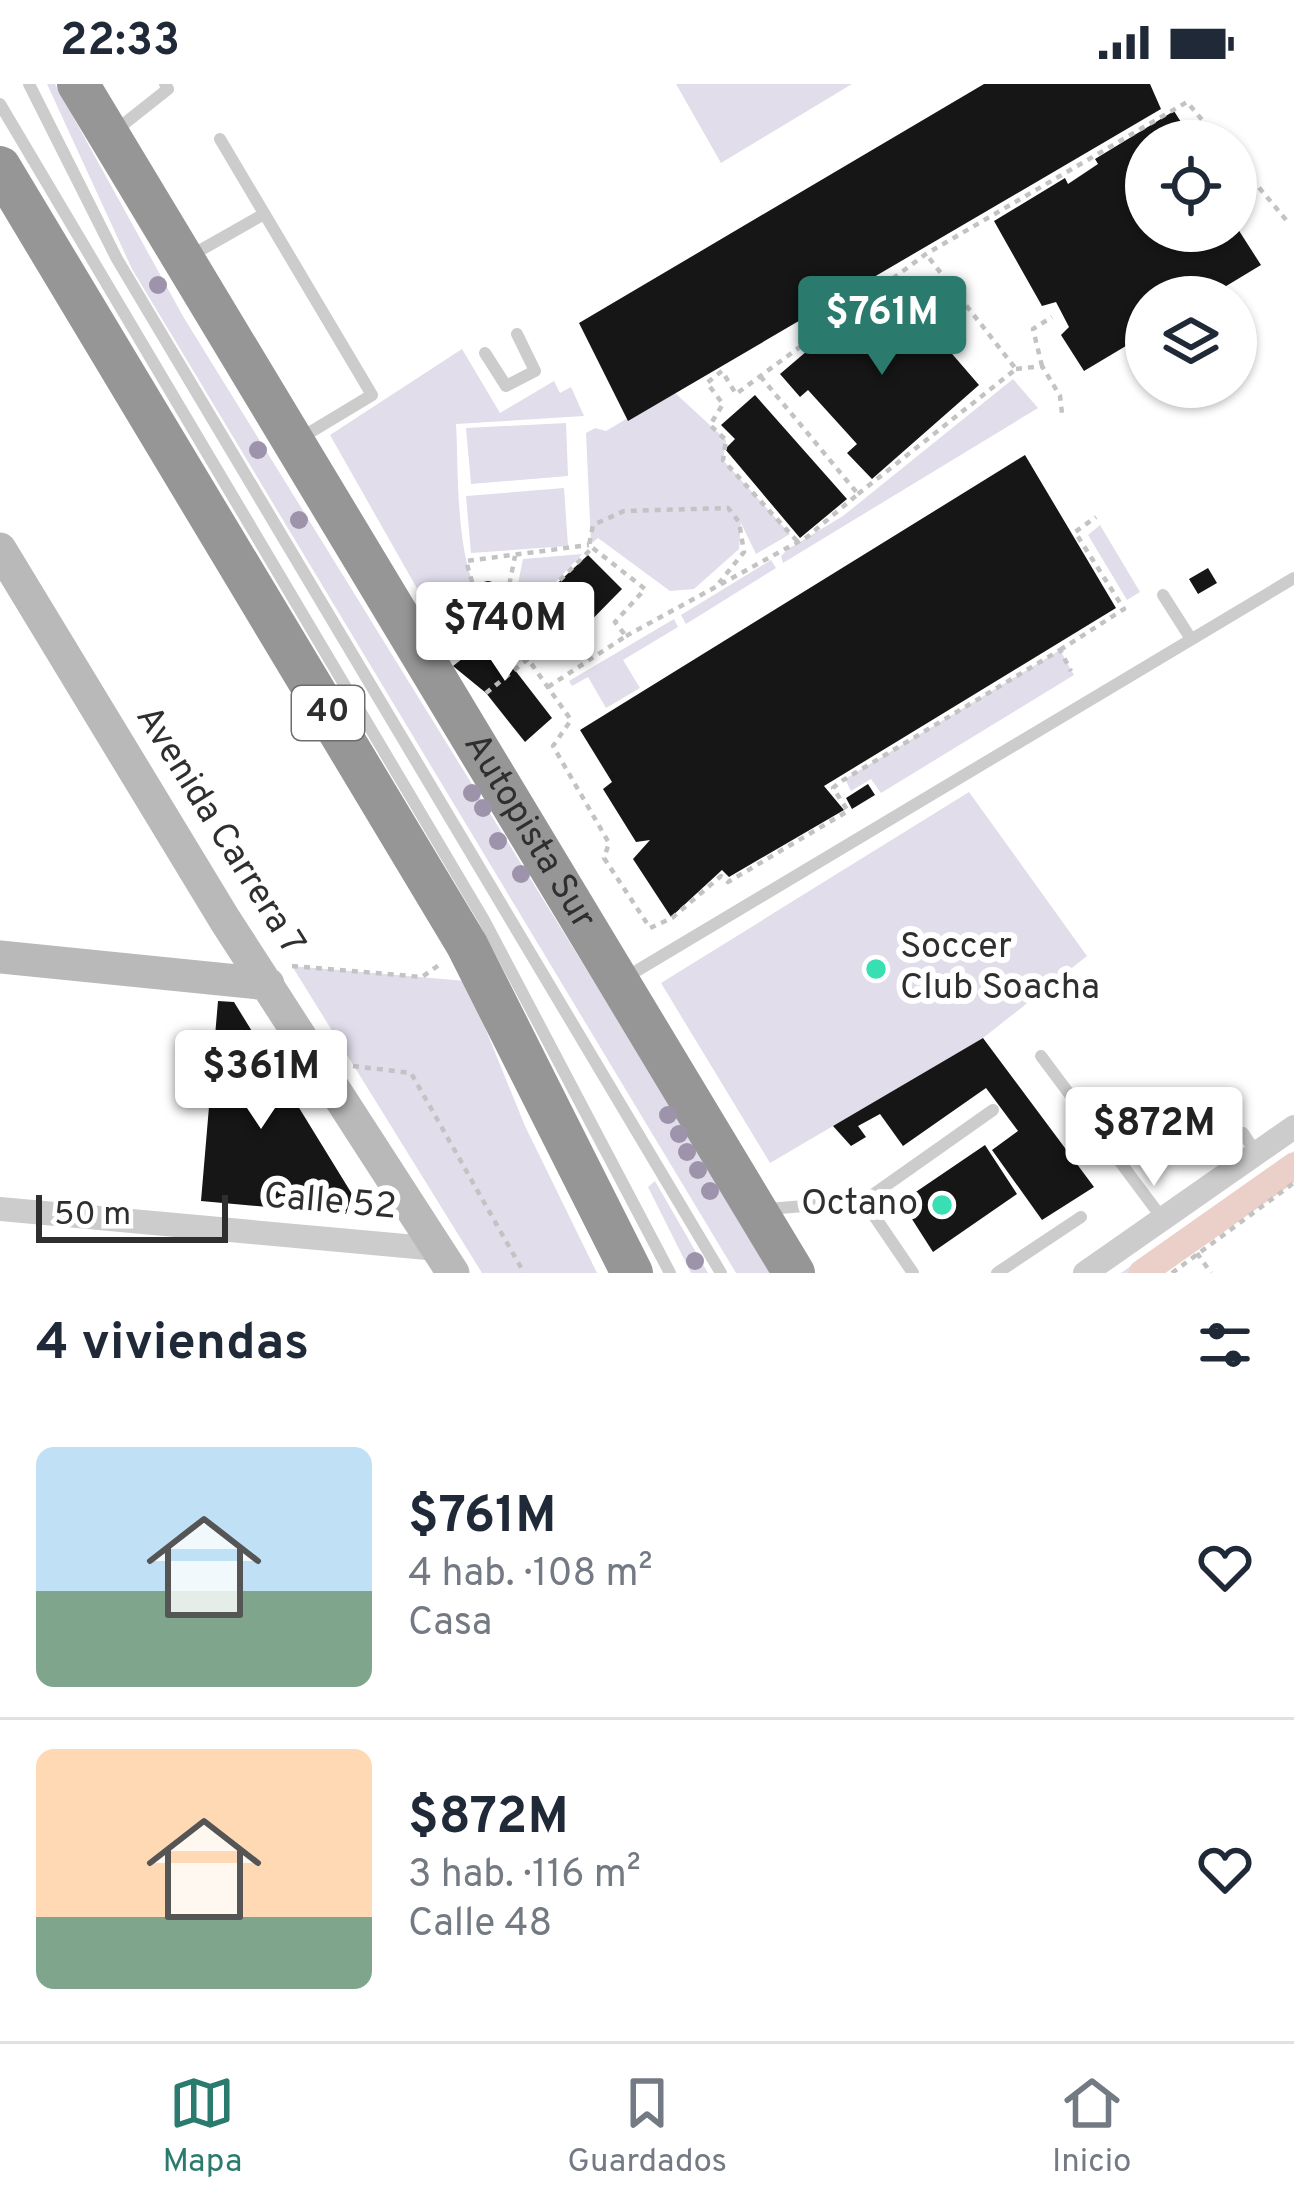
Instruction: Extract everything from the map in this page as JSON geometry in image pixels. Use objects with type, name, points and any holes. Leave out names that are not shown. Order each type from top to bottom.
[{"type":"highway","name":"Autopista Sur","points":[[78,84],[794,1273]]},
{"type":"highway","name":"40","points":[[0,167],[467,945],[632,1273]]},
{"type":"street","name":"Avenida Carrera 7","points":[[0,548],[11,592],[272,974],[445,1261]]},
{"type":"street","points":[[0,957],[272,974]]},
{"type":"street","points":[[1085,1273],[1163,1220],[1250,1143],[1294,1127]]},
{"type":"street","name":"Calle 52","points":[[0,1209],[445,1261]]},
{"type":"lane","points":[[28,84],[117,259],[721,1273]]},
{"type":"lane","points":[[109,136],[168,89],[165,84]]},
{"type":"lane","points":[[0,104],[484,920],[670,1273]]},
{"type":"lane","points":[[220,140],[372,394],[293,443]]},
{"type":"lane","points":[[184,260],[264,214]]},
{"type":"lane","points":[[485,353],[506,386],[535,371],[517,334]]},
{"type":"lane","points":[[616,982],[1294,578]]},
{"type":"lane","points":[[1163,595],[1191,639]]},
{"type":"lane","points":[[999,754],[1009,767]]},
{"type":"lane","points":[[1040,1056],[1163,1220]]},
{"type":"lane","points":[[755,1209],[864,1201],[993,1110]]},
{"type":"lane","points":[[864,1201],[913,1273]]},
{"type":"lane","points":[[997,1273],[1081,1217]]},
{"type":"path","points":[[1156,120],[1187,102],[1202,120]]},
{"type":"path","points":[[797,542],[723,460],[726,440],[710,425],[723,404],[707,383],[722,371],[736,394],[926,254],[1125,138]]},
{"type":"path","points":[[1257,185],[1287,221]]},
{"type":"path","points":[[926,254],[1016,369]]},
{"type":"path","points":[[1052,317],[1033,328],[1042,366],[1060,396],[1062,413]]},
{"type":"path","points":[[548,687],[626,636],[797,542],[1016,369],[1042,366]]},
{"type":"path","points":[[761,377],[858,494]]},
{"type":"path","points":[[505,624],[519,622],[591,545],[593,525],[625,511],[728,508],[740,521],[744,552],[719,583]]},
{"type":"path","points":[[515,556],[505,624],[571,720],[553,746],[609,843],[604,858],[650,928],[672,918],[722,877],[728,882],[848,811],[833,788],[840,782],[1124,609],[1076,532],[1096,518]]},
{"type":"path","points":[[507,596],[488,605],[476,595],[466,561],[591,545],[645,589],[614,622],[626,636]]},
{"type":"path","points":[[1060,650],[1071,671]]},
{"type":"path","points":[[486,693],[528,659]]},
{"type":"path","points":[[272,974],[422,977],[467,945]]},
{"type":"path","points":[[336,1064],[411,1073],[524,1273]]},
{"type":"path","points":[[1172,1273],[1291,1185],[1294,1190]]},
{"type":"path","points":[[1197,1253],[1211,1273]]},
{"type":"shaded area","points":[[47,84],[55,84],[184,318],[774,1273],[736,1273],[132,269]]},
{"type":"shaded area","points":[[676,84],[852,84],[721,163]]},
{"type":"shaded area","points":[[462,349],[500,413],[554,381],[560,393],[571,387],[584,416],[456,424],[460,520],[469,571],[488,605],[507,596],[504,624],[457,659],[330,435]]},
{"type":"shaded area","points":[[1013,379],[1038,408],[783,563],[781,556],[788,549],[843,516]]},
{"type":"shaded area","points":[[673,391],[726,440],[723,460],[790,534],[756,554],[741,523],[739,549],[694,589],[670,591],[598,538],[591,544],[586,433],[595,428],[606,431]]},
{"type":"shaded area","points":[[566,423],[568,476],[471,484],[466,428]]},
{"type":"shaded area","points":[[564,488],[568,546],[471,553],[466,496]]},
{"type":"shaded area","points":[[1100,525],[1140,592],[1127,600],[1088,535]]},
{"type":"shaded area","points":[[582,554],[519,621],[511,618],[523,559]]},
{"type":"shaded area","points":[[771,560],[776,568],[686,624],[681,615]]},
{"type":"shaded area","points":[[674,619],[678,627],[623,660],[640,688],[606,708],[588,677],[572,686],[569,681]]},
{"type":"shaded area","points":[[1060,650],[1074,675],[881,793],[871,779],[851,791],[845,779]]},
{"type":"shaded area","name":"Soccer Club Soacha","points":[[969,792],[1087,956],[983,1038],[770,1163],[661,983]]},
{"type":"shaded area","points":[[292,966],[466,981],[525,1126],[597,1273],[482,1273]]},
{"type":"shaded area","points":[[1294,1151],[1294,1175],[1159,1273],[1121,1273]]},
{"type":"shaded area","points":[[655,1181],[708,1273],[691,1273],[648,1187]]},
{"type":"building","points":[[984,84],[1150,84],[1161,109],[1142,120],[1125,120],[1125,130],[628,421],[579,323]]},
{"type":"building","points":[[1174,111],[1180,120],[1159,120]]},
{"type":"building","points":[[1125,141],[1125,252],[1253,252],[1261,265],[1243,276],[1125,276],[1125,347],[1084,371],[1061,335],[1069,327],[1056,302],[1042,306],[994,221],[1065,178],[1068,184],[1098,164],[1095,159]]},
{"type":"building","points":[[889,281],[979,385],[872,479],[847,453],[857,444],[808,390],[800,397],[780,374]]},
{"type":"building","points":[[755,395],[847,499],[800,538],[725,449],[735,439],[721,425]]},
{"type":"building","points":[[1025,455],[1116,608],[824,786],[844,810],[729,877],[722,870],[671,917],[633,859],[650,840],[636,842],[603,789],[612,782],[580,730]]},
{"type":"building","points":[[588,555],[622,589],[560,652],[543,657],[525,633],[537,627],[523,615]]},
{"type":"building","points":[[1208,568],[1217,583],[1198,594],[1189,579]]},
{"type":"building","points":[[488,581],[497,590],[488,599],[479,590]]},
{"type":"building","points":[[499,630],[522,656],[511,665],[552,718],[525,742],[486,693],[453,666]]},
{"type":"building","points":[[868,784],[875,795],[852,809],[846,798]]},
{"type":"building","points":[[218,1001],[234,1002],[352,1194],[346,1214],[201,1201]]},
{"type":"building","points":[[983,1038],[1094,1187],[1042,1220],[992,1150],[1018,1131],[986,1088],[903,1146],[880,1114],[858,1126],[866,1137],[851,1146],[833,1126]]},
{"type":"building","points":[[985,1145],[1017,1194],[933,1252],[901,1202]]},
{"type":"waterway","points":[[1142,1273],[1294,1166]]},
{"type":"place","name":"Soccer Club Soacha","points":[[876,969]]},
{"type":"place","name":"Octano","points":[[942,1205]]}]
